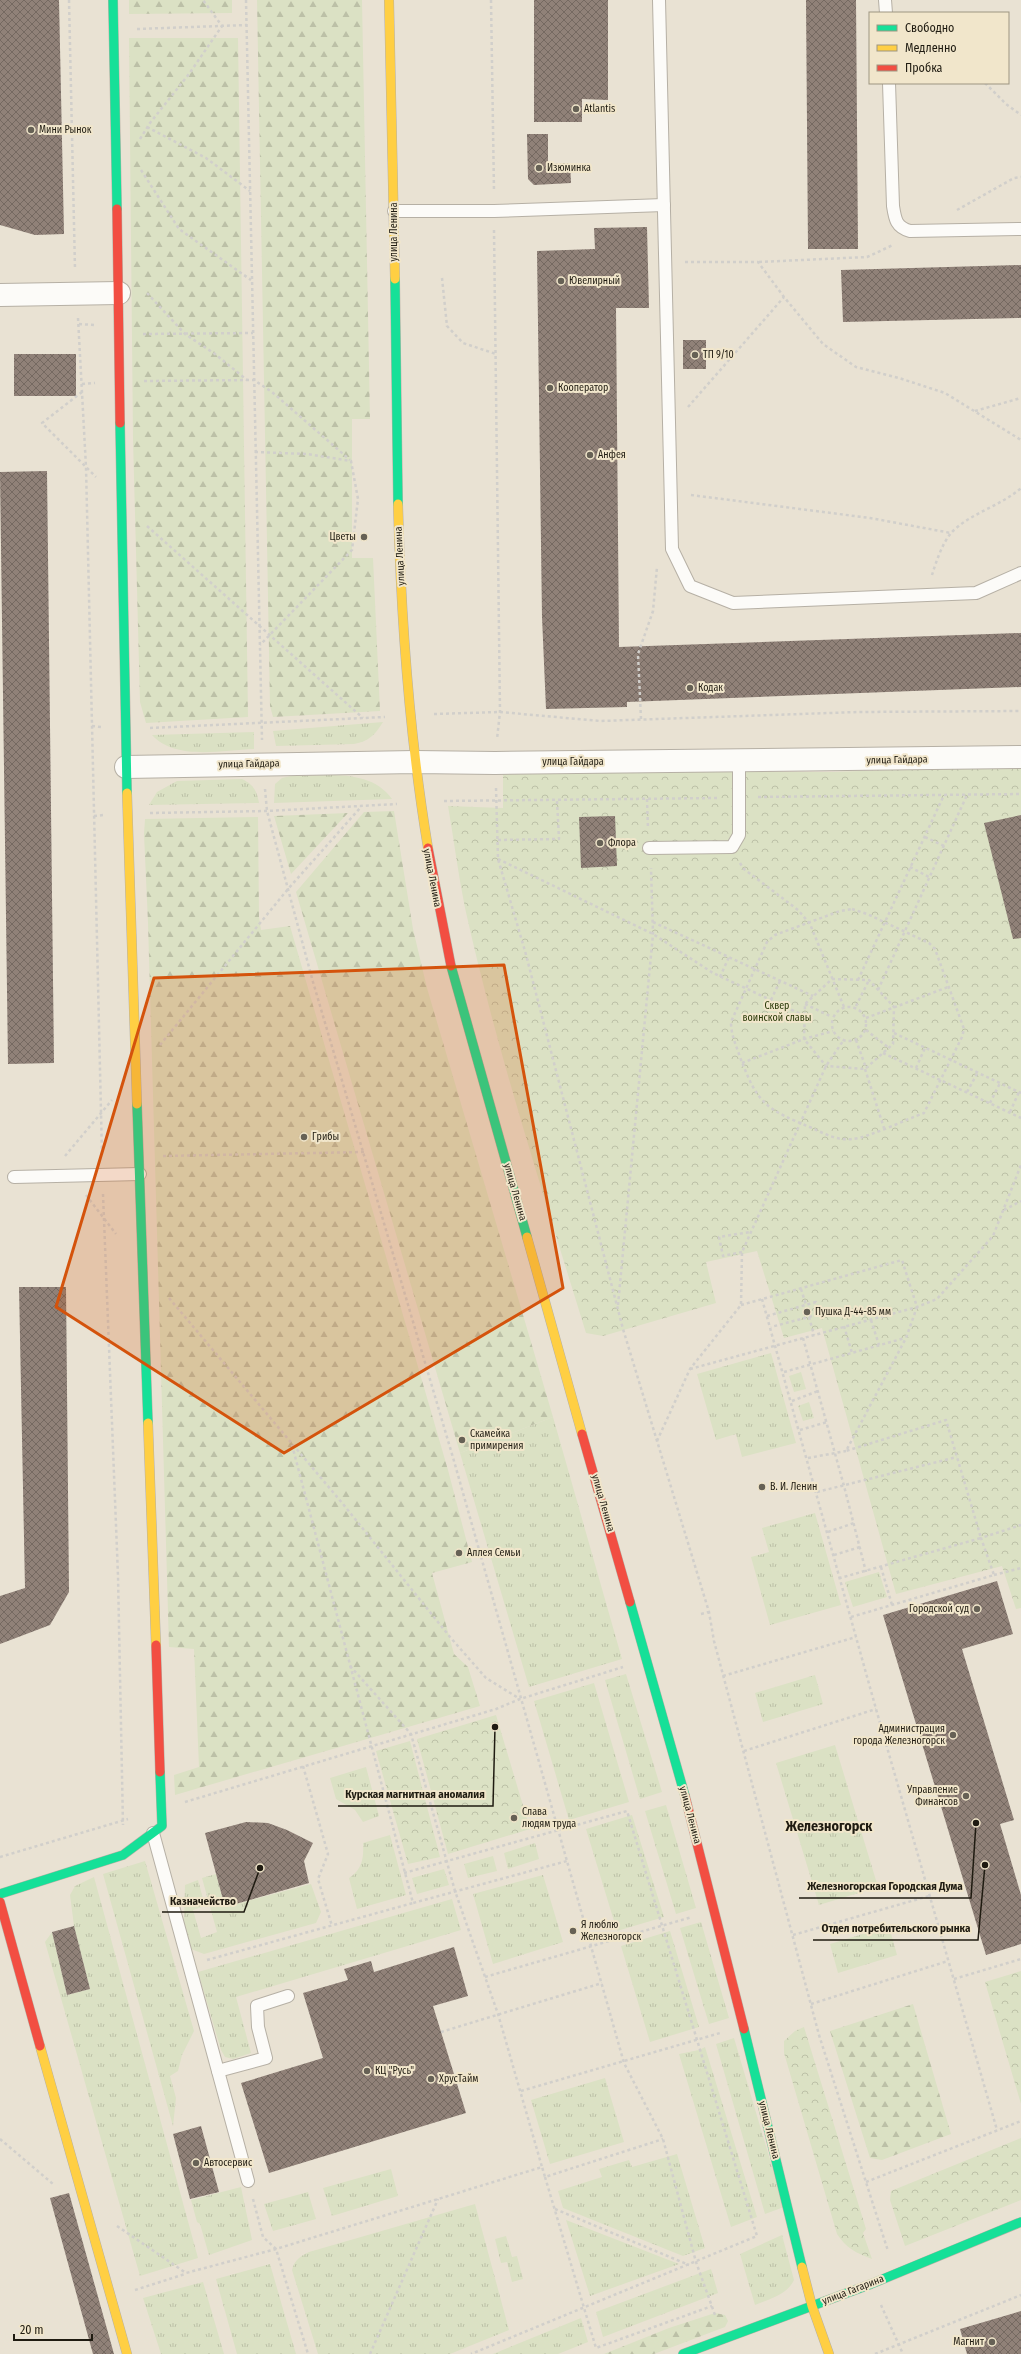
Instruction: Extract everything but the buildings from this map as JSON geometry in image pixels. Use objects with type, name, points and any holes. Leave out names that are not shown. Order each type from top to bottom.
[{"type":"street","points":[[0,1894],[123,1854],[162,1826],[127,814],[113,0]]},
{"type":"street","name":"улица Ленина","points":[[389,0],[394,211],[394,336],[399,527],[410,716],[429,862],[453,977],[664,1721],[744,2026],[812,2306],[829,2354]]},
{"type":"street","points":[[0,295],[119,294]]},
{"type":"street","name":"улица Гайдара","points":[[126,767],[415,762],[494,763],[739,761],[1021,757]]},
{"type":"street","points":[[0,1902],[127,2354]]},
{"type":"street","name":"улица Гагарина","points":[[683,2354],[723,2337],[872,2284],[1021,2222]]},
{"type":"lane","points":[[659,0],[672,549],[690,586],[734,603],[976,593],[1021,573]]},
{"type":"lane","points":[[885,0],[886,12]]},
{"type":"lane","points":[[889,84],[895,220],[901,228],[918,231],[1021,229]]},
{"type":"lane","points":[[394,211],[494,211],[664,205]]},
{"type":"lane","points":[[649,848],[732,847],[739,836],[739,761]]},
{"type":"lane","points":[[14,1176],[140,1174]]},
{"type":"lane","points":[[153,1833],[187,1966],[248,2181]]},
{"type":"lane","points":[[218,2071],[266,2058],[258,2026],[257,2006],[288,1996]]},
{"type":"path","points":[[68,0],[76,294],[79,324],[86,467],[100,1113],[118,1576],[123,1854]]},
{"type":"path","points":[[203,0],[222,26]]},
{"type":"path","points":[[246,0],[261,723],[267,811],[288,889],[624,2062],[663,2139],[696,2262],[723,2337]]},
{"type":"path","points":[[491,0],[500,712],[494,763],[498,859],[525,951],[618,1308],[708,1612],[723,1676],[811,2004],[889,2255],[872,2284],[900,2344],[903,2354]]},
{"type":"path","points":[[132,29],[246,25]]},
{"type":"path","points":[[138,143],[148,127],[189,74],[222,26]]},
{"type":"path","points":[[986,84],[1006,104],[1021,115]]},
{"type":"path","points":[[148,127],[206,158],[250,191]]},
{"type":"path","points":[[141,170],[179,229],[252,281]]},
{"type":"path","points":[[953,212],[1014,178],[1021,177]]},
{"type":"path","points":[[666,262],[758,262],[867,256],[881,252],[918,231]]},
{"type":"path","points":[[758,262],[784,297],[824,344],[856,367],[899,378],[945,394],[1021,440]]},
{"type":"path","points":[[442,278],[447,326],[463,343],[496,354]]},
{"type":"path","points":[[147,293],[185,334],[215,354],[247,380]]},
{"type":"path","points":[[670,428],[784,297]]},
{"type":"path","points":[[79,324],[93,325],[119,335],[253,333]]},
{"type":"path","points":[[82,384],[254,380],[272,392],[351,461],[358,498],[352,550],[259,645]]},
{"type":"path","points":[[82,392],[42,423],[122,504],[269,636],[364,718]]},
{"type":"path","points":[[975,412],[1021,398]]},
{"type":"path","points":[[255,452],[307,454],[351,461]]},
{"type":"path","points":[[926,595],[936,562],[951,533],[974,517],[1011,497],[1021,488]]},
{"type":"path","points":[[671,493],[870,518],[951,533]]},
{"type":"path","points":[[92,726],[125,729],[500,712],[600,721],[842,713],[1021,711]]},
{"type":"path","points":[[94,816],[361,807],[420,801],[496,802],[1021,794]]},
{"type":"path","points":[[858,980],[944,795]]},
{"type":"path","points":[[878,990],[967,795]]},
{"type":"path","points":[[618,1308],[653,934],[647,799]]},
{"type":"path","points":[[498,840],[559,839],[557,801]]},
{"type":"path","points":[[118,1237],[71,1175],[64,1157],[100,1113],[136,1075],[288,889],[361,807]]},
{"type":"path","points":[[924,837],[944,846]]},
{"type":"path","points":[[732,847],[744,870],[798,910],[810,924],[844,1007]]},
{"type":"path","points":[[498,859],[653,934],[720,977],[805,1016]]},
{"type":"path","points":[[910,867],[929,877]]},
{"type":"path","points":[[852,909],[884,922],[929,943],[935,949],[964,1029],[962,1037],[924,1113],[853,1140],[836,1139],[800,1123],[764,1104],[755,1094],[742,1063],[731,1032],[730,1022],[766,942],[775,935],[810,924],[840,911],[852,909]]},
{"type":"path","points":[[653,922],[813,996]]},
{"type":"path","points":[[720,977],[729,957]]},
{"type":"path","points":[[832,979],[858,980],[869,980],[894,1007],[893,1044],[866,1069],[826,1066],[804,1039],[805,1004],[832,979]]},
{"type":"path","points":[[856,1006],[869,980]]},
{"type":"path","points":[[771,1000],[780,982]]},
{"type":"path","points":[[866,1018],[948,987]]},
{"type":"path","points":[[805,1004],[832,1017]]},
{"type":"path","points":[[832,1017],[844,1007],[856,1006]]},
{"type":"path","points":[[832,1017],[833,1031],[842,1040],[856,1040],[866,1030],[866,1018],[856,1006]]},
{"type":"path","points":[[866,1030],[889,1048]]},
{"type":"path","points":[[742,1063],[804,1039],[833,1031]]},
{"type":"path","points":[[894,1033],[1020,1093],[1010,1112]]},
{"type":"path","points":[[741,1305],[742,1252],[826,1066],[842,1040]]},
{"type":"path","points":[[856,1040],[884,1128]]},
{"type":"path","points":[[916,1068],[925,1048]]},
{"type":"path","points":[[883,1053],[1021,1118]]},
{"type":"path","points":[[967,1092],[978,1072]]},
{"type":"path","points":[[990,1103],[1000,1083]]},
{"type":"path","points":[[139,1157],[364,1152]]},
{"type":"path","points":[[690,1369],[777,1347],[844,1326],[917,1307],[937,1299],[993,1236],[1021,1165]]},
{"type":"path","points":[[1003,1211],[1021,1201]]},
{"type":"path","points":[[742,1252],[723,1256],[719,1237],[750,1232]]},
{"type":"path","points":[[657,1442],[690,1369],[741,1305],[902,1260],[917,1307],[906,1338],[846,1451]]},
{"type":"path","points":[[801,1289],[806,1305]]},
{"type":"path","points":[[168,1297],[292,1443],[450,1637],[486,1678],[520,1699]]},
{"type":"path","points":[[762,1299],[808,1458],[876,1709],[997,2130]]},
{"type":"path","points":[[767,1316],[816,1302],[820,1314],[771,1327]]},
{"type":"path","points":[[809,1317],[814,1335]]},
{"type":"path","points":[[871,1320],[879,1345]]},
{"type":"path","points":[[844,1326],[852,1353]]},
{"type":"path","points":[[803,1338],[836,1454],[866,1572]]},
{"type":"path","points":[[784,1372],[906,1338]]},
{"type":"path","points":[[792,1401],[818,1391]]},
{"type":"path","points":[[808,1458],[836,1454],[946,1420],[981,1538],[994,1575]]},
{"type":"path","points":[[800,1430],[827,1422]]},
{"type":"path","points":[[292,1443],[370,1746],[413,1903]]},
{"type":"path","points":[[817,1492],[957,1457]]},
{"type":"path","points":[[828,1532],[854,1524]]},
{"type":"path","points":[[840,1578],[866,1572],[1021,1525]]},
{"type":"path","points":[[834,1555],[860,1547]]},
{"type":"path","points":[[881,1567],[892,1605]]},
{"type":"path","points":[[851,1617],[1021,1568]]},
{"type":"path","points":[[701,1614],[708,1612]]},
{"type":"path","points":[[723,1676],[856,1637]]},
{"type":"path","points":[[349,1664],[411,1734],[455,1891],[498,2014],[596,2348],[712,2306]]},
{"type":"path","points":[[0,1857],[496,1709],[520,1699],[624,1667]]},
{"type":"path","points":[[744,1751],[876,1709]]},
{"type":"path","points":[[304,1766],[328,1854],[318,1879],[332,1926]]},
{"type":"path","points":[[404,1873],[627,1811],[757,2236],[584,2309],[471,2354]]},
{"type":"path","points":[[187,1966],[567,1861]]},
{"type":"path","points":[[793,1935],[929,1896]]},
{"type":"path","points":[[485,1977],[714,1911]]},
{"type":"path","points":[[954,1979],[1021,1959]]},
{"type":"path","points":[[811,2004],[948,1961]]},
{"type":"path","points":[[441,2032],[602,1983]]},
{"type":"path","points":[[521,2091],[744,2026]]},
{"type":"path","points":[[866,2182],[1021,2121]]},
{"type":"path","points":[[0,2139],[55,2185],[84,2202]]},
{"type":"path","points":[[545,2177],[663,2139]]},
{"type":"path","points":[[112,2298],[186,2274],[276,2249],[542,2167]]},
{"type":"path","points":[[248,2181],[263,2237],[276,2249],[308,2354]]},
{"type":"path","points":[[370,2354],[438,2199]]},
{"type":"path","points":[[555,2209],[689,2265]]},
{"type":"path","points":[[116,2225],[186,2274]]},
{"type":"path","points":[[875,2354],[1021,2295]]},
{"type":"highlighted area","points":[[504,965],[563,1288],[284,1453],[56,1307],[154,978]]},
{"type":"green space","points":[[129,0],[232,0],[232,13],[129,14]]},
{"type":"green space","points":[[257,0],[362,0],[370,419],[352,419],[352,558],[373,558],[380,711],[273,717],[270,706]]},
{"type":"green space","points":[[129,38],[238,38],[248,717],[146,723],[140,702],[133,439]]},
{"type":"green space","points":[[383,722],[371,737],[354,744],[276,746],[273,731]]},
{"type":"green space","points":[[254,732],[254,749],[214,752],[186,751],[174,748],[162,743],[152,735]]},
{"type":"green space","name":"Сквер воинской славы","points":[[1021,765],[1021,1608],[1016,1609],[1002,1566],[896,1594],[822,1328],[784,1338],[757,1251],[706,1262],[716,1303],[603,1336],[586,1333],[521,1122],[491,1015],[465,908],[448,806],[503,808],[503,772],[833,772]]},
{"type":"green space","points":[[332,775],[359,778],[372,782],[383,789],[392,799],[274,803],[275,784],[282,778],[291,776]]},
{"type":"green space","points":[[242,779],[254,788],[259,803],[149,805],[157,792],[177,781]]},
{"type":"green space","points":[[394,811],[413,929],[427,988],[553,1417],[460,1453],[296,892],[364,812]]},
{"type":"green space","points":[[348,813],[291,874],[274,816]]},
{"type":"green space","points":[[258,817],[259,917],[261,930],[290,926],[448,1470],[472,1562],[432,1573],[454,1654],[468,1667],[480,1706],[175,1795],[174,1775],[199,1767],[194,1649],[169,1647],[148,923],[144,834],[145,819]]},
{"type":"green space","points":[[771,1353],[796,1443],[742,1457],[736,1434],[716,1440],[697,1374]]},
{"type":"green space","points":[[801,1372],[806,1389],[794,1392],[789,1376]]},
{"type":"green space","points":[[809,1402],[814,1418],[803,1421],[798,1406]]},
{"type":"green space","points":[[553,1417],[622,1659],[529,1687],[460,1453]]},
{"type":"green space","points":[[815,1513],[841,1605],[770,1625],[751,1557],[769,1552],[762,1528]]},
{"type":"green space","points":[[879,1572],[887,1597],[853,1607],[845,1582]]},
{"type":"green space","points":[[626,1674],[662,1792],[640,1799],[605,1680]]},
{"type":"green space","points":[[815,1675],[823,1704],[763,1722],[755,1693]]},
{"type":"green space","points":[[594,1683],[629,1802],[569,1820],[534,1701]]},
{"type":"green space","points":[[496,1715],[530,1829],[448,1854],[417,1739]]},
{"type":"green space","points":[[410,1741],[440,1857],[408,1864],[376,1751]]},
{"type":"green space","points":[[835,1745],[878,1887],[819,1905],[776,1763]]},
{"type":"green space","points":[[366,1767],[379,1816],[363,1822],[355,1810],[336,1799],[330,1778]]},
{"type":"green space","points":[[666,1805],[696,1908],[676,1914],[645,1811]]},
{"type":"green space","points":[[632,1815],[664,1917],[617,1931],[586,1829]]},
{"type":"green space","points":[[390,1835],[406,1895],[357,1909],[349,1878],[357,1871],[361,1863],[363,1843]]},
{"type":"green space","points":[[535,1843],[539,1859],[508,1869],[504,1853]]},
{"type":"green space","points":[[493,1856],[497,1871],[468,1878],[464,1864]]},
{"type":"green space","points":[[145,1861],[194,2031],[182,2055],[178,2071],[170,2076],[176,2098],[173,2126],[103,1874]]},
{"type":"green space","points":[[444,1869],[449,1885],[417,1894],[412,1878]]},
{"type":"green space","points":[[216,1874],[225,1907],[311,1884],[321,1912],[316,1923],[204,1954],[191,1949],[184,1923],[185,1885],[198,1880],[205,1906],[193,1910],[201,1938],[217,1932],[202,1878]]},
{"type":"green space","points":[[543,1875],[563,1942],[493,1964],[473,1894]]},
{"type":"green space","points":[[94,1877],[198,2258],[140,2276],[45,1942],[52,1932],[67,1995],[90,1989],[74,1926],[70,1895],[75,1886]]},
{"type":"green space","points":[[452,1899],[461,1930],[236,1997],[251,2053],[233,2059],[225,2057],[221,2050],[198,1972]]},
{"type":"green space","points":[[701,1922],[729,2018],[709,2024],[680,1928]]},
{"type":"green space","points":[[889,1926],[897,1955],[838,1973],[830,1944]]},
{"type":"green space","points":[[670,1931],[699,2027],[650,2042],[621,1946]]},
{"type":"green space","points":[[1021,1971],[1021,2104],[985,1982]]},
{"type":"green space","points":[[913,2004],[951,2134],[882,2160],[870,2158],[830,2031]]},
{"type":"green space","points":[[804,2027],[866,2229],[863,2233],[872,2259],[852,2250],[837,2234],[784,2053],[784,2041],[795,2031]]},
{"type":"green space","points":[[734,2038],[784,2207],[765,2214],[716,2044]]},
{"type":"green space","points":[[705,2047],[757,2217],[731,2227],[679,2054],[699,2050]]},
{"type":"green space","points":[[605,2078],[624,2142],[550,2164],[531,2100]]},
{"type":"green space","points":[[1021,2138],[1021,2200],[905,2246],[890,2200],[891,2191]]},
{"type":"green space","points":[[677,2154],[705,2248],[683,2256],[563,2208],[558,2191],[602,2177],[599,2169],[629,2160],[632,2167]]},
{"type":"green space","points":[[391,2169],[398,2196],[332,2216],[323,2188]]},
{"type":"green space","points":[[241,2187],[252,2240],[209,2255],[191,2200]]},
{"type":"green space","points":[[308,2192],[316,2219],[273,2231],[264,2204]]},
{"type":"green space","points":[[475,2204],[509,2330],[450,2354],[318,2354],[292,2270],[298,2259],[309,2252]]},
{"type":"green space","points":[[566,2220],[679,2264],[590,2296]]},
{"type":"green space","points":[[782,2235],[794,2280],[782,2293],[755,2305],[740,2254]]},
{"type":"green space","points":[[506,2236],[512,2257],[517,2256],[523,2279],[512,2282],[507,2262],[501,2263],[495,2239]]},
{"type":"green space","points":[[270,2264],[296,2354],[237,2354],[216,2279]]},
{"type":"green space","points":[[711,2269],[718,2293],[603,2337],[596,2312]]},
{"type":"green space","points":[[203,2282],[224,2354],[161,2354],[143,2298]]},
{"type":"green space","points":[[715,2313],[725,2315],[728,2321],[725,2327],[654,2354],[604,2354],[669,2328]]},
{"type":"green space","points":[[581,2318],[588,2342],[558,2354],[493,2354]]},
{"type":"traffic: fast","points":[[113,0],[117,209]]},
{"type":"traffic: fast","points":[[395,279],[398,504]]},
{"type":"traffic: fast","points":[[120,423],[127,793]]},
{"type":"traffic: fast","points":[[451,966],[527,1237]]},
{"type":"traffic: fast","points":[[137,1104],[148,1423]]},
{"type":"traffic: fast","points":[[630,1602],[685,1796]]},
{"type":"traffic: fast","points":[[0,1894],[123,1855],[162,1826],[160,1772]]},
{"type":"traffic: fast","points":[[744,2029],[802,2267]]},
{"type":"traffic: fast","points":[[683,2354],[871,2284],[1021,2222]]},
{"type":"traffic: slow","points":[[389,0],[395,279]]},
{"type":"traffic: slow","points":[[398,504],[401,590],[407,676],[421,805],[428,848]]},
{"type":"traffic: slow","points":[[127,793],[137,1104]]},
{"type":"traffic: slow","points":[[527,1237],[582,1434]]},
{"type":"traffic: slow","points":[[148,1423],[156,1645]]},
{"type":"traffic: slow","points":[[40,2046],[127,2354]]},
{"type":"traffic: slow","points":[[802,2267],[812,2306],[829,2354]]},
{"type":"traffic: jam","points":[[117,209],[120,423]]},
{"type":"traffic: jam","points":[[428,848],[451,966]]},
{"type":"traffic: jam","points":[[582,1434],[630,1602]]},
{"type":"traffic: jam","points":[[156,1645],[160,1772]]},
{"type":"traffic: jam","points":[[685,1796],[744,2029]]},
{"type":"traffic: jam","points":[[0,1902],[40,2046]]},
{"type":"place","name":"Atlantis","points":[[576,109]]},
{"type":"place","name":"Мини Рынок","points":[[31,130]]},
{"type":"place","name":"Изюминка","points":[[539,168]]},
{"type":"place","name":"Ювелирный","points":[[561,281]]},
{"type":"place","name":"ТП 9/10","points":[[695,355]]},
{"type":"place","name":"Кооператор","points":[[550,388]]},
{"type":"place","name":"Анфея","points":[[590,455]]},
{"type":"place","name":"Цветы","points":[[364,537]]},
{"type":"place","name":"Кодак","points":[[690,688]]},
{"type":"place","name":"Флора","points":[[600,843]]},
{"type":"place","name":"Грибы","points":[[304,1137]]},
{"type":"place","name":"Пушка Д-44-85 мм","points":[[807,1312]]},
{"type":"place","name":"Скамейка примирения","points":[[462,1440]]},
{"type":"place","name":"В. И. Ленин","points":[[762,1487]]},
{"type":"place","name":"Аллея Семьи","points":[[459,1553]]},
{"type":"place","name":"Городской суд","points":[[977,1609]]},
{"type":"place","name":"Курская магнитная аномалия","points":[[495,1727]]},
{"type":"place","name":"Администрация города Железногорск","points":[[953,1735]]},
{"type":"place","name":"Управление Финансов","points":[[966,1796]]},
{"type":"place","name":"Слава людям труда","points":[[514,1818]]},
{"type":"place","name":"Железногорская Городская Дума","points":[[976,1823]]},
{"type":"place","name":"Отдел потребительского рынка","points":[[985,1865]]},
{"type":"place","name":"Казначейство","points":[[260,1868]]},
{"type":"place","name":"Я люблю Железногорск","points":[[573,1931]]},
{"type":"place","name":"КЦ \"Русь\"","points":[[367,2071]]},
{"type":"place","name":"ХрусТайм","points":[[431,2079]]},
{"type":"place","name":"Автосервис","points":[[196,2163]]},
{"type":"place","name":"Магнит","points":[[992,2342]]},
{"type":"district","name":"Железногорск","points":[[829,1826]]}]
